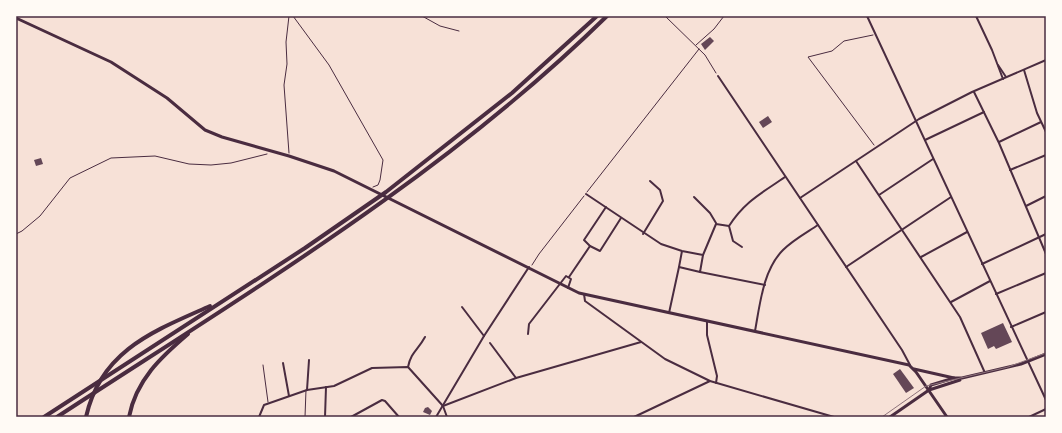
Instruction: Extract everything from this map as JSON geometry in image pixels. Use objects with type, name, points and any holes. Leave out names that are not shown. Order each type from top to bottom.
[{"type":"highway","points":[[44,417],[305,248],[378,198],[512,93],[597,16]]},
{"type":"highway","points":[[57,417],[393,196],[470,137],[511,103],[607,16]]},
{"type":"highway","points":[[86,417],[91,398],[101,378],[123,352],[144,337],[224,300]]},
{"type":"highway","points":[[129,417],[136,395],[148,373],[166,353],[202,322]]},
{"type":"main road","points":[[16,18],[111,62],[167,98],[205,130],[222,137],[324,167],[370,188],[568,288],[584,294],[910,366],[914,369],[929,390],[946,417]]},
{"type":"main road","points":[[914,369],[954,378],[962,378],[1027,362],[1046,354]]},
{"type":"main road","points":[[953,383],[954,378]]},
{"type":"main road","points":[[929,390],[931,385],[954,378]]},
{"type":"main road","points":[[890,417],[929,390],[953,383],[962,378]]},
{"type":"street","points":[[867,16],[1046,400]]},
{"type":"street","points":[[976,16],[998,64],[1003,79]]},
{"type":"street","points":[[800,198],[916,122],[974,92],[1046,60]]},
{"type":"street","points":[[998,64],[1006,77]]},
{"type":"street","points":[[1024,70],[1041,122],[1046,132]]},
{"type":"street","points":[[718,76],[902,350],[910,366]]},
{"type":"street","points":[[974,92],[998,143],[1046,254]]},
{"type":"street","points":[[925,140],[984,112]]},
{"type":"street","points":[[998,143],[1041,122]]},
{"type":"street","points":[[1010,170],[1046,155]]},
{"type":"street","points":[[880,195],[934,159]]},
{"type":"street","points":[[856,161],[960,316],[985,373]]},
{"type":"street","points":[[742,247],[733,241],[729,226],[738,211],[748,202],[785,177]]},
{"type":"street","points":[[643,234],[663,201],[660,190],[650,181]]},
{"type":"street","points":[[586,194],[643,234],[661,244],[682,251],[704,255]]},
{"type":"street","points":[[1026,206],[1046,196]]},
{"type":"street","points":[[694,197],[710,213],[716,224],[704,255],[700,272]]},
{"type":"street","points":[[846,267],[951,197]]},
{"type":"street","points":[[606,207],[584,240],[590,246],[600,251],[622,218]]},
{"type":"street","points":[[716,224],[729,226]]},
{"type":"street","points":[[754,332],[765,285],[772,265],[782,251],[818,225]]},
{"type":"street","points":[[921,257],[967,232]]},
{"type":"street","points":[[982,264],[1046,234]]},
{"type":"street","points":[[528,334],[529,324],[564,277],[569,277],[590,246]]},
{"type":"street","points":[[669,313],[682,251]]},
{"type":"street","points":[[436,417],[484,336],[529,267]]},
{"type":"street","points":[[679,267],[765,285]]},
{"type":"street","points":[[996,294],[1046,273]]},
{"type":"street","points":[[568,288],[571,281],[569,277]]},
{"type":"street","points":[[951,302],[990,281]]},
{"type":"street","points":[[584,294],[585,301],[665,359],[710,381],[834,417]]},
{"type":"street","points":[[462,307],[484,336]]},
{"type":"street","points":[[1011,327],[1046,312]]},
{"type":"street","points":[[707,321],[707,335],[717,376],[716,383]]},
{"type":"street","points":[[408,367],[410,356],[419,348],[425,337]]},
{"type":"street","points":[[443,406],[516,378],[641,342]]},
{"type":"street","points":[[490,343],[516,378]]},
{"type":"street","points":[[306,390],[308,360]]},
{"type":"street","points":[[283,363],[289,396]]},
{"type":"street","points":[[259,417],[261,409],[269,403],[306,390],[340,384],[372,368],[408,367],[443,406],[447,417]]},
{"type":"street","points":[[634,417],[710,381]]},
{"type":"street","points":[[325,417],[326,387]]},
{"type":"street","points":[[351,417],[384,400],[399,417]]},
{"type":"street","points":[[1029,417],[1046,409]]},
{"type":"lane","points":[[263,365],[269,403]]},
{"type":"lane","points":[[306,390],[306,417]]},
{"type":"path","points":[[289,16],[286,42],[287,64],[284,85],[289,156]]},
{"type":"path","points":[[293,16],[329,65],[383,160],[378,185],[370,188]]},
{"type":"path","points":[[422,16],[440,26],[459,31]]},
{"type":"path","points":[[665,16],[699,49],[718,76]]},
{"type":"path","points":[[696,46],[714,29],[724,16]]},
{"type":"path","points":[[874,146],[808,57],[832,51],[844,41],[875,34]]},
{"type":"path","points":[[529,267],[699,49]]},
{"type":"path","points":[[16,234],[22,231],[49,206],[70,178],[111,158],[155,156],[189,164],[211,165],[231,163],[268,153],[269,150]]},
{"type":"building","points":[[710,37],[714,41],[705,50],[701,44]]},
{"type":"building","points":[[768,116],[772,122],[763,128],[759,122]]},
{"type":"building","points":[[41,158],[43,164],[36,166],[34,160]]},
{"type":"building","points":[[1003,323],[1012,342],[996,349],[994,346],[988,349],[981,333]]},
{"type":"building","points":[[900,369],[914,388],[906,393],[893,374]]},
{"type":"building","points":[[428,407],[432,411],[430,415],[423,412],[425,408]]},
{"type":"tram line","points":[[882,417],[926,386],[1008,367],[1046,353]]}]
